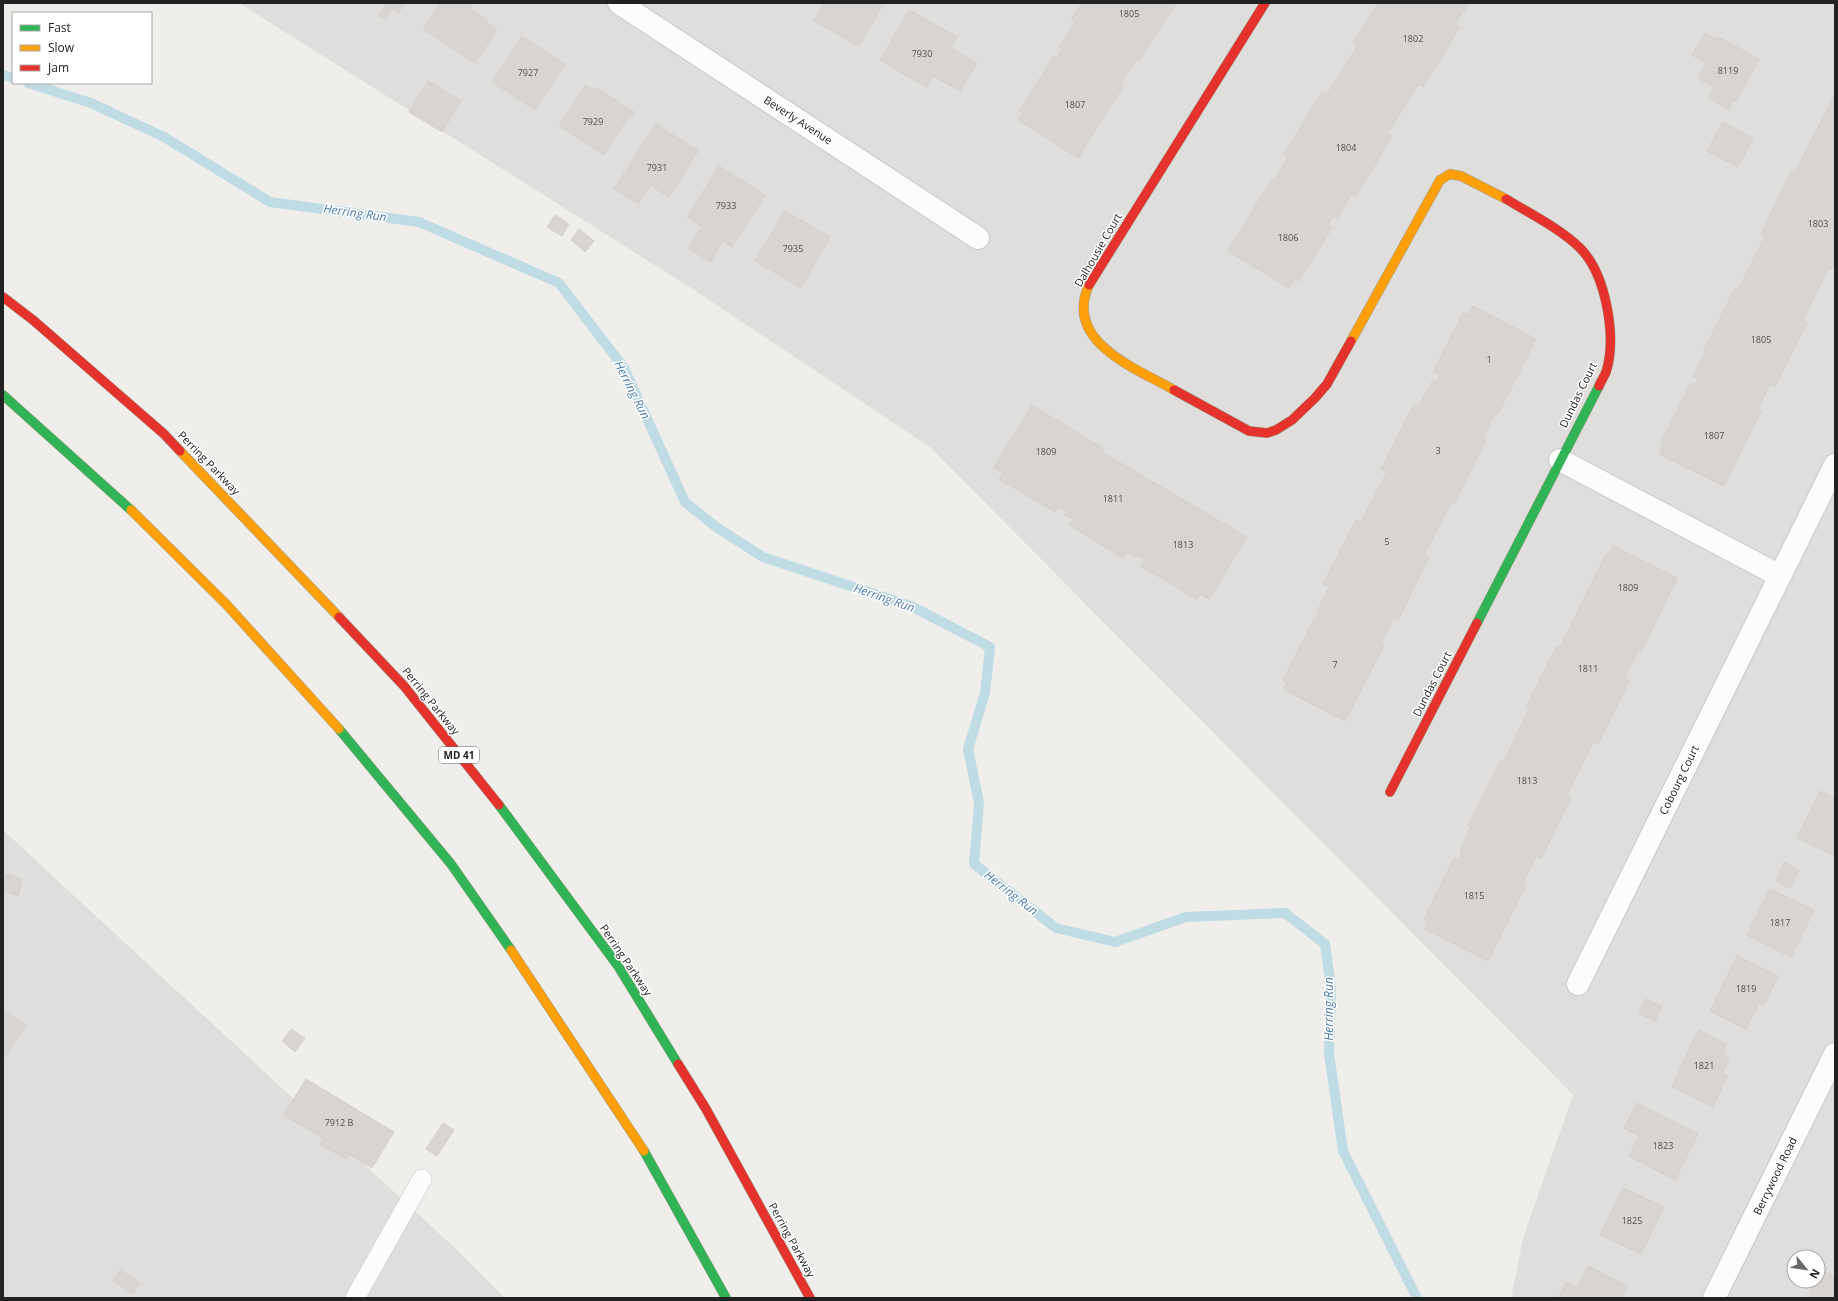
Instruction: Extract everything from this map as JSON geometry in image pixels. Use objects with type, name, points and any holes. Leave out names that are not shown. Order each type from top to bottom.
[{"type":"main road","name":"Dalhousie Court","points":[[1265,3],[1088,286],[1084,298],[1084,316],[1088,328],[1096,340],[1122,361],[1249,431],[1267,433],[1287,424],[1307,406],[1327,384]]},
{"type":"main road","name":"Dundas Court","points":[[1327,384],[1437,183],[1445,176],[1452,174],[1460,175],[1555,228],[1580,248],[1603,289],[1609,318],[1610,348],[1606,372],[1390,792]]},
{"type":"main road","name":"Perring Parkway","points":[[3,297],[33,320],[164,434],[278,551],[404,686],[517,827],[618,966],[706,1109],[810,1298]]},
{"type":"main road","points":[[3,395],[114,494],[226,604],[350,741],[451,864],[547,1002],[642,1147],[726,1298]]},
{"type":"street","name":"Beverly Avenue","points":[[619,3],[978,238]]},
{"type":"street","points":[[1560,460],[1780,576]]},
{"type":"street","name":"Cobourg Court","points":[[1578,984],[1835,465]]},
{"type":"street","name":"Berrywood Road","points":[[1714,1298],[1835,1054]]},
{"type":"lane","points":[[355,1298],[422,1179]]},
{"type":"shaded area","points":[[239,3],[1835,3],[1835,1298],[1511,1298],[1523,1238],[1573,1095],[931,448],[691,288]]},
{"type":"shaded area","points":[[3,830],[458,1251],[505,1298],[3,1298]]},
{"type":"building","points":[[386,3],[404,3],[399,12],[392,9],[385,20],[379,16]]},
{"type":"building","points":[[440,3],[469,3],[473,6],[471,9],[497,29],[475,63],[423,29]]},
{"type":"building","points":[[824,3],[884,3],[859,46],[814,21]]},
{"type":"building","points":[[1082,3],[1176,3],[1139,61],[1136,60],[1120,84],[1123,86],[1078,158],[1018,120],[1023,113],[1019,111],[1054,56],[1057,58],[1062,48],[1059,47],[1075,22],[1071,19]]},
{"type":"building","points":[[1378,3],[1469,3],[1455,24],[1460,27],[1423,87],[1419,84],[1387,134],[1392,136],[1356,196],[1352,194],[1337,218],[1333,216],[1328,225],[1332,228],[1299,281],[1295,279],[1289,288],[1228,251],[1272,179],[1274,180],[1288,157],[1284,154],[1322,92],[1327,95],[1357,46],[1353,43]]},
{"type":"building","points":[[909,10],[957,37],[951,48],[977,63],[960,91],[933,76],[926,87],[880,60]]},
{"type":"building","points":[[1705,33],[1717,40],[1718,37],[1759,59],[1736,102],[1733,100],[1729,110],[1708,98],[1714,87],[1698,78],[1706,63],[1692,55]]},
{"type":"building","points":[[522,36],[565,64],[535,110],[492,82]]},
{"type":"building","points":[[428,81],[461,101],[442,132],[409,112]]},
{"type":"building","points":[[586,85],[596,91],[597,88],[634,112],[629,119],[627,118],[604,155],[559,126]]},
{"type":"building","points":[[1835,94],[1835,264],[1832,269],[1828,268],[1803,320],[1807,323],[1775,386],[1770,384],[1758,409],[1761,411],[1724,486],[1659,454],[1664,445],[1661,443],[1691,383],[1695,386],[1697,379],[1693,377],[1705,353],[1703,352],[1735,288],[1738,290],[1765,236],[1761,234],[1791,171],[1795,173]]},
{"type":"building","points":[[1723,122],[1753,138],[1738,167],[1707,151]]},
{"type":"building","points":[[656,124],[698,151],[669,197],[650,185],[638,204],[614,189]]},
{"type":"building","points":[[719,166],[765,195],[732,247],[723,241],[710,262],[689,248],[702,227],[687,217]]},
{"type":"building","points":[[785,211],[830,237],[801,288],[755,261]]},
{"type":"building","points":[[555,215],[569,224],[562,236],[547,227]]},
{"type":"building","points":[[579,229],[594,241],[585,252],[571,240]]},
{"type":"building","points":[[1473,306],[1536,339],[1498,414],[1495,413],[1482,439],[1486,440],[1454,504],[1451,503],[1424,555],[1429,557],[1398,620],[1394,617],[1381,643],[1384,645],[1345,721],[1283,689],[1287,682],[1283,680],[1314,619],[1315,620],[1319,613],[1317,612],[1329,587],[1323,584],[1356,520],[1361,522],[1387,472],[1381,469],[1414,404],[1419,406],[1433,380],[1436,382],[1440,375],[1433,372],[1463,313],[1468,315]]},
{"type":"building","points":[[1032,405],[1104,449],[1102,452],[1247,537],[1209,599],[1200,594],[1196,599],[1141,566],[1145,559],[1137,555],[1136,557],[1127,552],[1123,558],[1069,525],[1073,519],[1065,515],[1067,511],[1058,506],[1055,512],[999,479],[1003,473],[994,467]]},
{"type":"building","points":[[1613,546],[1677,578],[1641,652],[1638,651],[1624,679],[1629,681],[1598,744],[1593,742],[1567,795],[1571,797],[1541,859],[1536,856],[1523,883],[1526,885],[1488,961],[1425,929],[1428,922],[1424,919],[1454,858],[1458,860],[1462,852],[1460,851],[1471,826],[1468,825],[1500,761],[1503,763],[1529,709],[1526,707],[1557,645],[1560,647],[1606,554],[1609,555]]},
{"type":"building","points":[[1820,791],[1835,798],[1835,856],[1797,838]]},
{"type":"building","points":[[1784,862],[1799,870],[1790,888],[1776,881]]},
{"type":"building","points":[[6,874],[22,879],[18,896],[3,891]]},
{"type":"building","points":[[1770,889],[1814,910],[1791,957],[1747,935]]},
{"type":"building","points":[[1737,956],[1778,976],[1764,1005],[1759,1003],[1746,1029],[1710,1011]]},
{"type":"building","points":[[1645,999],[1662,1006],[1655,1021],[1639,1014]]},
{"type":"building","points":[[3,1010],[26,1026],[3,1059]]},
{"type":"building","points":[[291,1029],[305,1038],[295,1052],[282,1041]]},
{"type":"building","points":[[1698,1030],[1727,1044],[1722,1055],[1729,1058],[1722,1074],[1727,1076],[1713,1107],[1672,1087]]},
{"type":"building","points":[[306,1079],[394,1132],[372,1168],[349,1154],[346,1159],[320,1144],[323,1138],[284,1115]]},
{"type":"building","points":[[1637,1103],[1698,1134],[1675,1180],[1629,1156],[1639,1136],[1624,1128]]},
{"type":"building","points":[[443,1123],[454,1130],[437,1156],[426,1149]]},
{"type":"building","points":[[1623,1188],[1664,1207],[1641,1254],[1600,1235]]},
{"type":"building","points":[[1588,1266],[1627,1286],[1621,1298],[1558,1298],[1566,1283],[1577,1288]]},
{"type":"building","points":[[120,1270],[140,1283],[133,1294],[113,1280]]},
{"type":"building","points":[[1826,1272],[1835,1277],[1835,1298],[1808,1298],[1812,1289],[1826,1289]]},
{"type":"waterway","name":"Herring Run","points":[[3,75],[12,78]]},
{"type":"waterway","name":"Herring Run","points":[[31,84],[91,103],[164,137],[270,202],[419,222],[559,283],[624,368],[685,502],[716,527],[763,557],[911,606],[990,647],[985,693],[968,749],[979,803],[974,864],[1056,928],[1115,942],[1186,917],[1285,913],[1325,944],[1331,988],[1329,1053],[1343,1151],[1417,1298]]},
{"type":"traffic: fast","points":[[1477,623],[1599,386]]},
{"type":"traffic: fast","points":[[3,395],[131,510]]},
{"type":"traffic: fast","points":[[339,729],[451,864],[511,950]]},
{"type":"traffic: fast","points":[[499,805],[618,966],[678,1064]]},
{"type":"traffic: fast","points":[[644,1151],[726,1298]]},
{"type":"traffic: slow","points":[[1351,341],[1440,180],[1450,174],[1461,176],[1506,199]]},
{"type":"traffic: slow","points":[[1089,285],[1084,305],[1086,322],[1094,337],[1108,351],[1124,362],[1174,390]]},
{"type":"traffic: slow","points":[[180,451],[339,617]]},
{"type":"traffic: slow","points":[[131,510],[226,604],[339,729]]},
{"type":"traffic: slow","points":[[511,950],[644,1151]]},
{"type":"traffic: jam","points":[[1089,285],[1265,3]]},
{"type":"traffic: jam","points":[[1506,199],[1564,234],[1580,248],[1589,259],[1597,273],[1603,289],[1607,307],[1610,342],[1606,372],[1599,386]]},
{"type":"traffic: jam","points":[[3,297],[33,320],[164,434],[180,451]]},
{"type":"traffic: jam","points":[[1174,390],[1249,431],[1267,433],[1276,430],[1292,420],[1315,398],[1327,384],[1351,341]]},
{"type":"traffic: jam","points":[[339,617],[404,686],[499,805]]},
{"type":"traffic: jam","points":[[1390,792],[1477,623]]},
{"type":"traffic: jam","points":[[678,1064],[706,1109],[810,1298]]}]
